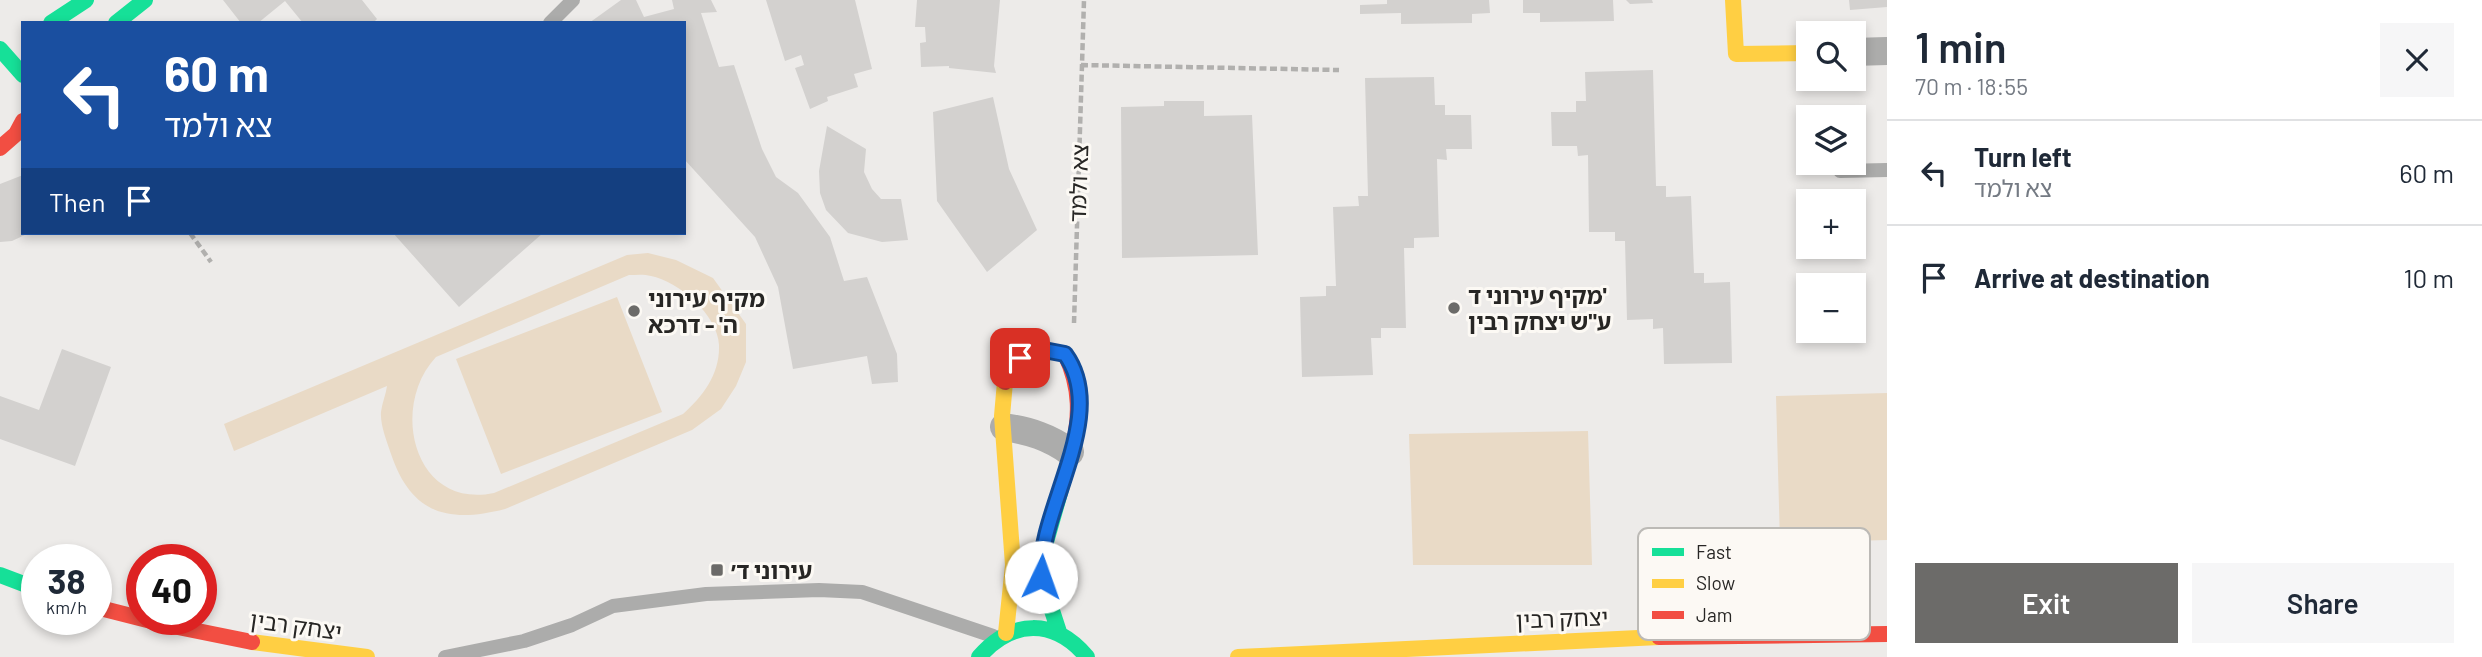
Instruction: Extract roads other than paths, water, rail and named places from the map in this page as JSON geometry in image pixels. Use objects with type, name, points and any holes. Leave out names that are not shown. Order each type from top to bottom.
[{"type":"main road","points":[[54,21],[86,0]]},
{"type":"main road","points":[[119,21],[145,0]]},
{"type":"main road","points":[[1733,0],[1737,54],[1796,52]]},
{"type":"main road","points":[[4,45],[21,72]]},
{"type":"main road","points":[[0,148],[16,134],[21,125]]},
{"type":"main road","points":[[1002,635],[1013,595],[1013,552],[1004,428],[1005,380],[1020,358],[1044,350],[1065,354],[1073,366],[1079,384],[1079,425],[1040,562],[1045,594],[1059,632]]},
{"type":"main road","points":[[0,575],[21,583]]},
{"type":"main road","name":"יצחק רבין","points":[[112,612],[157,625],[290,649],[367,657]]},
{"type":"main road","points":[[978,656],[1002,635],[1032,627],[1059,632],[1086,654],[1107,656]]},
{"type":"main road","name":"יצחק רבין","points":[[1238,657],[1638,638]]},
{"type":"street","points":[[1866,52],[1887,51]]},
{"type":"street","points":[[1004,428],[1045,437],[1070,452]]},
{"type":"lane","points":[[552,21],[573,0]]},
{"type":"lane","points":[[1866,170],[1887,170]]},
{"type":"lane","points":[[445,657],[524,641],[572,625],[613,606],[706,594],[819,590],[862,592],[1002,635]]},
{"type":"place","name":"מקיף עירוני ד' ע\"ש יצחק רבין","points":[[1454,308]]},
{"type":"place","name":"מקיף עירוני ה' - דרכא","points":[[634,311]]},
{"type":"place","name":"עירוני ד׳","points":[[717,570]]}]
